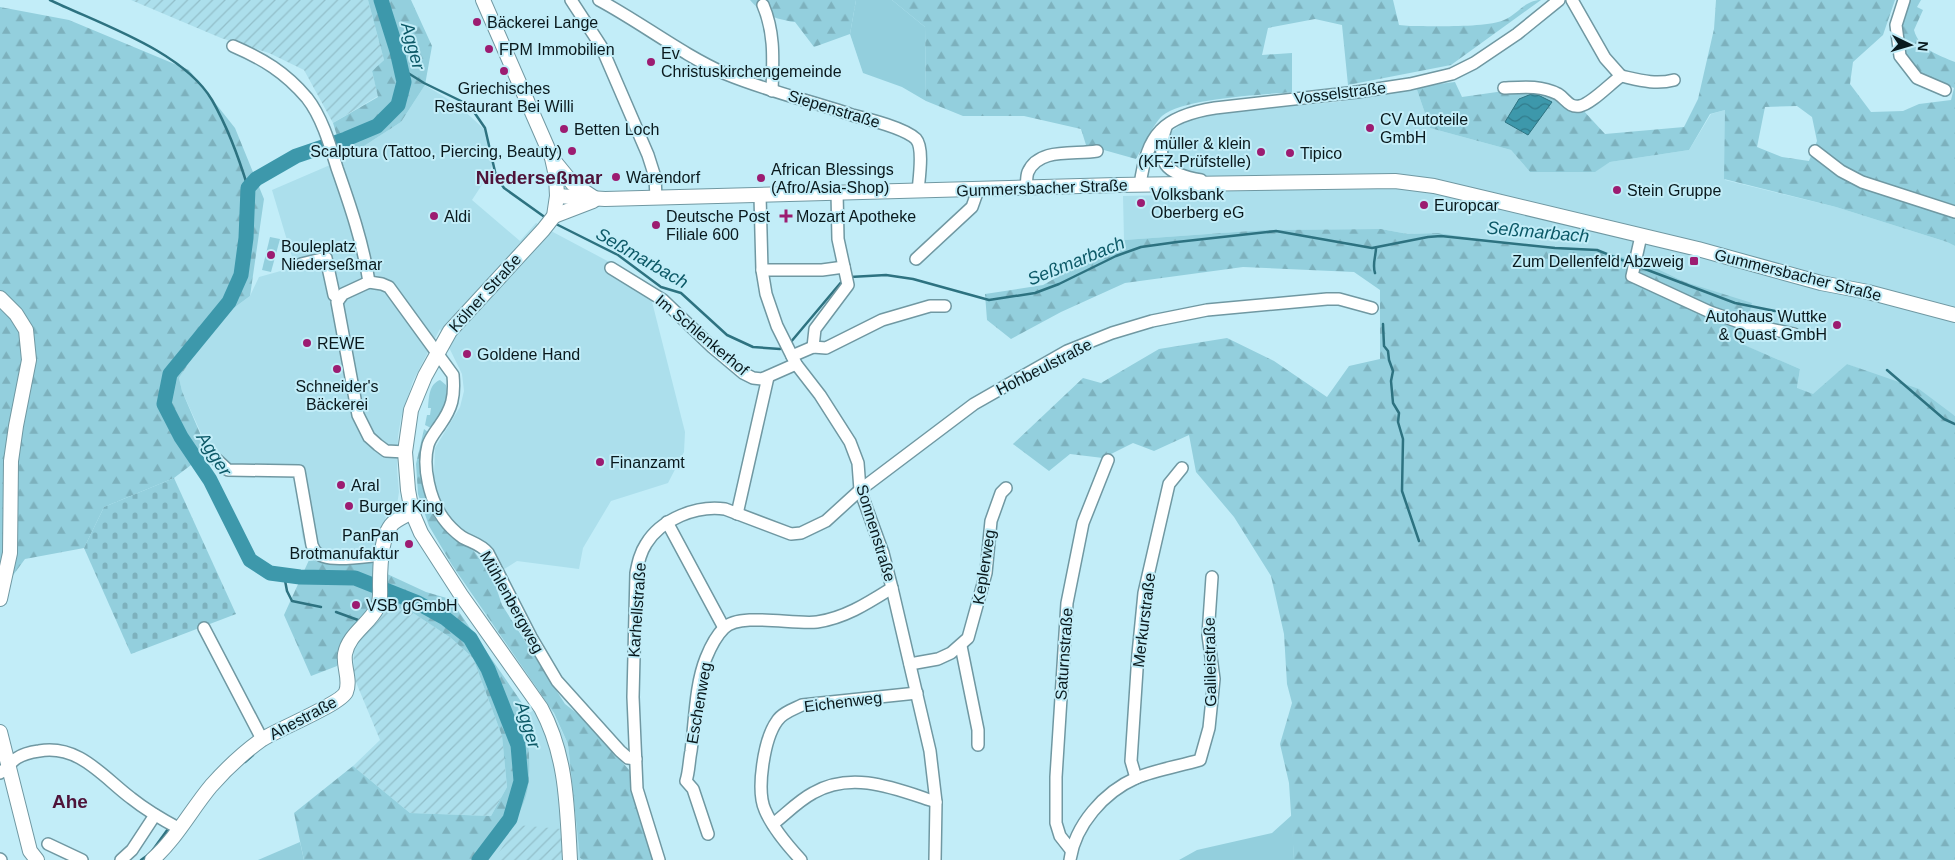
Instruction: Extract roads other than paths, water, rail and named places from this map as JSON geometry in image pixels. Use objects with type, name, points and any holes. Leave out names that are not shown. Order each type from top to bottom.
[{"type":"main road","points":[[483,0],[552,158],[556,181],[556,196],[552,220]]},
{"type":"main road","points":[[552,158],[573,184],[597,199]]},
{"type":"main road","name":"Gummersbacher Straße","points":[[556,196],[597,199],[1362,180],[1413,182],[1698,249],[1821,283],[1868,292],[1955,315]]},
{"type":"main road","points":[[552,220],[597,199]]},
{"type":"main road","name":"Kölner Straße","points":[[552,220],[450,331],[425,376],[411,410],[405,452],[406,484],[412,512],[434,555],[536,701],[550,726],[557,745],[563,772],[570,860]]},
{"type":"main road","points":[[0,298],[16,314],[26,330],[29,360],[11,461],[10,553],[0,599]]},
{"type":"main road","name":"Ahestraße","points":[[152,860],[180,829],[211,786],[236,760],[262,739],[342,697],[347,685],[345,661],[347,648],[377,609],[380,601],[380,571],[386,534],[392,524],[412,512]]},
{"type":"main road","points":[[0,732],[4,770],[30,852],[37,860]]},
{"type":"street","points":[[571,0],[601,46],[648,156],[655,177],[656,198]]},
{"type":"street","name":"Siepenstraße","points":[[599,0],[709,66],[772,90],[910,135],[916,139],[920,148],[918,191]]},
{"type":"street","name":"Vosselstraße","points":[[1140,185],[1142,166],[1149,148],[1159,132],[1181,116],[1196,111],[1410,84],[1452,74],[1474,63],[1518,34],[1559,0]]},
{"type":"street","points":[[1572,0],[1605,58],[1621,76],[1662,83],[1674,80]]},
{"type":"street","points":[[1904,0],[1896,25],[1900,56],[1917,78],[1945,90]]},
{"type":"street","points":[[759,8],[770,21],[773,41],[772,90]]},
{"type":"street","points":[[233,46],[262,58],[278,69],[307,98],[324,131],[349,202],[369,282],[343,294],[338,304]]},
{"type":"street","points":[[1504,88],[1538,87],[1559,95],[1567,103],[1579,107],[1588,104],[1621,76]]},
{"type":"street","points":[[1166,126],[1160,154],[1170,169],[1180,175],[1219,183]]},
{"type":"street","points":[[1815,150],[1841,171],[1862,182],[1955,212]]},
{"type":"street","points":[[1026,188],[1027,173],[1036,161],[1053,154],[1097,151]]},
{"type":"street","points":[[916,259],[972,207],[978,190]]},
{"type":"street","points":[[813,348],[815,329],[848,285],[838,239],[837,192]]},
{"type":"street","name":"Sonnenstraße","points":[[760,196],[762,270],[766,294],[777,326],[790,352],[850,442],[858,463],[860,490],[883,553],[930,751],[936,802],[935,860]]},
{"type":"street","points":[[1642,236],[1632,276],[1710,312],[1742,323],[1794,334]]},
{"type":"street","points":[[301,264],[326,258],[334,295],[338,304],[358,415],[369,438],[386,451],[405,452]]},
{"type":"street","name":"Im Schlenkerhof","points":[[611,268],[663,300],[712,347],[743,373],[753,378],[762,379],[768,377],[790,352],[826,348],[882,320],[930,306],[945,306]]},
{"type":"street","points":[[762,270],[844,269]]},
{"type":"street","name":"Mühlenbergweg","points":[[369,282],[389,287],[453,376],[455,390],[452,403],[428,444],[426,460],[429,489],[435,504],[453,530],[462,537],[484,548],[488,553],[530,637],[557,681],[620,751],[628,758],[636,759]]},
{"type":"street","name":"Hohbeulstraße","points":[[860,490],[974,404],[1067,351],[1112,333],[1152,321],[1207,310],[1327,299],[1339,299],[1372,308]]},
{"type":"street","points":[[737,514],[768,377]]},
{"type":"street","points":[[216,459],[228,470],[299,471],[312,545],[316,552],[323,557],[335,559],[382,555]]},
{"type":"street","name":"Saturnstraße","points":[[1071,855],[1060,836],[1056,823],[1056,777],[1067,603],[1083,523],[1108,460]]},
{"type":"street","name":"Merkurstraße","points":[[1136,778],[1132,761],[1138,654],[1144,593],[1169,484],[1182,468]]},
{"type":"street","name":"Keplerweg","points":[[961,646],[968,638],[986,573],[989,529],[997,503],[1006,488]]},
{"type":"street","name":"Karhellstraße","points":[[659,860],[636,789],[632,697],[636,573],[639,556],[646,543],[655,531],[667,522],[686,514],[716,508],[791,534],[801,533],[826,521],[860,490]]},
{"type":"street","points":[[667,522],[724,628],[741,621],[796,623],[816,622],[835,618],[854,611],[892,588]]},
{"type":"street","name":"Galileistraße","points":[[1136,778],[1200,760],[1205,746],[1210,718],[1214,679],[1208,635],[1212,577]]},
{"type":"street","name":"Ahestraße","points":[[204,628],[262,739]]},
{"type":"street","name":"Eschenweg","points":[[708,834],[693,788],[686,781],[704,666],[712,645],[724,628]]},
{"type":"street","points":[[910,664],[951,654],[961,646],[978,730],[978,745]]},
{"type":"street","name":"Eichenweg","points":[[801,860],[773,824],[765,810],[761,793],[769,738],[777,720],[789,711],[802,705],[917,693]]},
{"type":"street","points":[[4,770],[16,758],[31,753],[51,749],[75,754],[96,768],[130,798],[180,829]]},
{"type":"street","points":[[1071,855],[1083,825],[1095,809],[1112,794],[1136,778]]},
{"type":"street","points":[[773,824],[811,793],[836,783],[878,784],[936,802]]},
{"type":"street","points":[[120,860],[132,850],[155,815]]},
{"type":"street","points":[[48,844],[82,860]]},
{"type":"water","points":[[1534,93],[1552,102],[1528,135],[1505,122],[1519,99]]},
{"type":"waterway","points":[[50,0],[116,29],[161,53],[199,83],[212,100],[223,121],[237,154],[248,188]]},
{"type":"waterway","name":"Agger","points":[[381,0],[397,51],[404,82],[398,105],[377,126],[296,156],[256,179],[248,188],[246,238],[241,275],[229,302],[170,374],[164,404],[181,437],[210,480],[250,560],[270,573],[300,577],[355,578],[418,603],[445,618],[470,638],[488,669],[518,745],[521,781],[510,819],[479,860]]},
{"type":"waterway","name":"Seßmarbach","points":[[400,68],[424,83],[463,102],[474,112],[485,128],[496,176],[504,188],[546,218]]},
{"type":"waterway","name":"Seßmarbach","points":[[554,223],[618,255],[661,287],[681,293],[727,335],[753,347],[780,349],[783,347]]},
{"type":"waterway","name":"Seßmarbach","points":[[850,277],[886,275],[913,279],[989,300],[1035,293],[1059,284],[1116,256],[1141,247],[1276,231],[1372,248],[1441,236],[1555,248],[1597,250],[1632,264]]},
{"type":"waterway","points":[[1375,273],[1376,248]]},
{"type":"waterway","name":"Seßmarbach","points":[[1637,266],[1735,303],[1775,311]]},
{"type":"waterway","name":"Seßmarbach","points":[[790,343],[843,280]]},
{"type":"waterway","points":[[1383,324],[1384,346],[1388,351],[1393,371],[1391,381],[1393,403],[1399,413],[1398,422],[1403,439],[1402,491],[1419,541]]},
{"type":"waterway","name":"Seßmarbach","points":[[1887,370],[1944,419],[1955,424]]},
{"type":"waterway","points":[[284,575],[287,591],[292,601],[321,607]]},
{"type":"waterway","points":[[336,612],[358,620],[360,623]]},
{"type":"waterway","points":[[245,762],[253,755]]},
{"type":"waterway","points":[[152,851],[168,829]]},
{"type":"waterway","points":[[141,860],[148,855]]},
{"type":"place","name":"Bäckerei Lange","points":[[477,22]]},
{"type":"place","name":"FPM Immobilien","points":[[489,49]]},
{"type":"place","name":"Ev Christuskirchengemeinde","points":[[651,62]]},
{"type":"place","name":"Griechisches Restaurant Bei Willi","points":[[504,71]]},
{"type":"place","name":"CV Autoteile GmbH","points":[[1370,128]]},
{"type":"place","name":"Betten Loch","points":[[564,129]]},
{"type":"place","name":"Scalptura (Tattoo, Piercing, Beauty)","points":[[572,151]]},
{"type":"place","name":"müller & klein (KFZ-Prüfstelle)","points":[[1261,152]]},
{"type":"place","name":"Tipico","points":[[1290,153]]},
{"type":"place","name":"Warendorf","points":[[616,177]]},
{"type":"place","name":"African Blessings (Afro/Asia-Shop)","points":[[761,178]]},
{"type":"place","name":"Stein Gruppe","points":[[1617,190]]},
{"type":"place","name":"Volksbank Oberberg eG","points":[[1141,203]]},
{"type":"place","name":"Europcar","points":[[1424,205]]},
{"type":"place","name":"Aldi","points":[[434,216]]},
{"type":"place","name":"Mozart Apotheke","points":[[786,216]]},
{"type":"place","name":"Deutsche Post Filiale 600","points":[[656,225]]},
{"type":"place","name":"Bouleplatz Niederseßmar","points":[[271,255]]},
{"type":"place","name":"Zum Dellenfeld Abzweig","points":[[1694,261]]},
{"type":"place","name":"Autohaus Wuttke & Quast GmbH","points":[[1837,325]]},
{"type":"place","name":"REWE","points":[[307,343]]},
{"type":"place","name":"Goldene Hand","points":[[467,354]]},
{"type":"place","name":"Schneider's Bäckerei","points":[[337,369]]},
{"type":"place","name":"Finanzamt","points":[[600,462]]},
{"type":"place","name":"Aral","points":[[341,485]]},
{"type":"place","name":"Burger King","points":[[349,506]]},
{"type":"place","name":"PanPan Brotmanufaktur","points":[[409,544]]},
{"type":"place","name":"VSB gGmbH","points":[[356,605]]},
{"type":"district","name":"Niederseßmar","points":[[539,177]]},
{"type":"district","name":"Ahe","points":[[70,801]]}]
